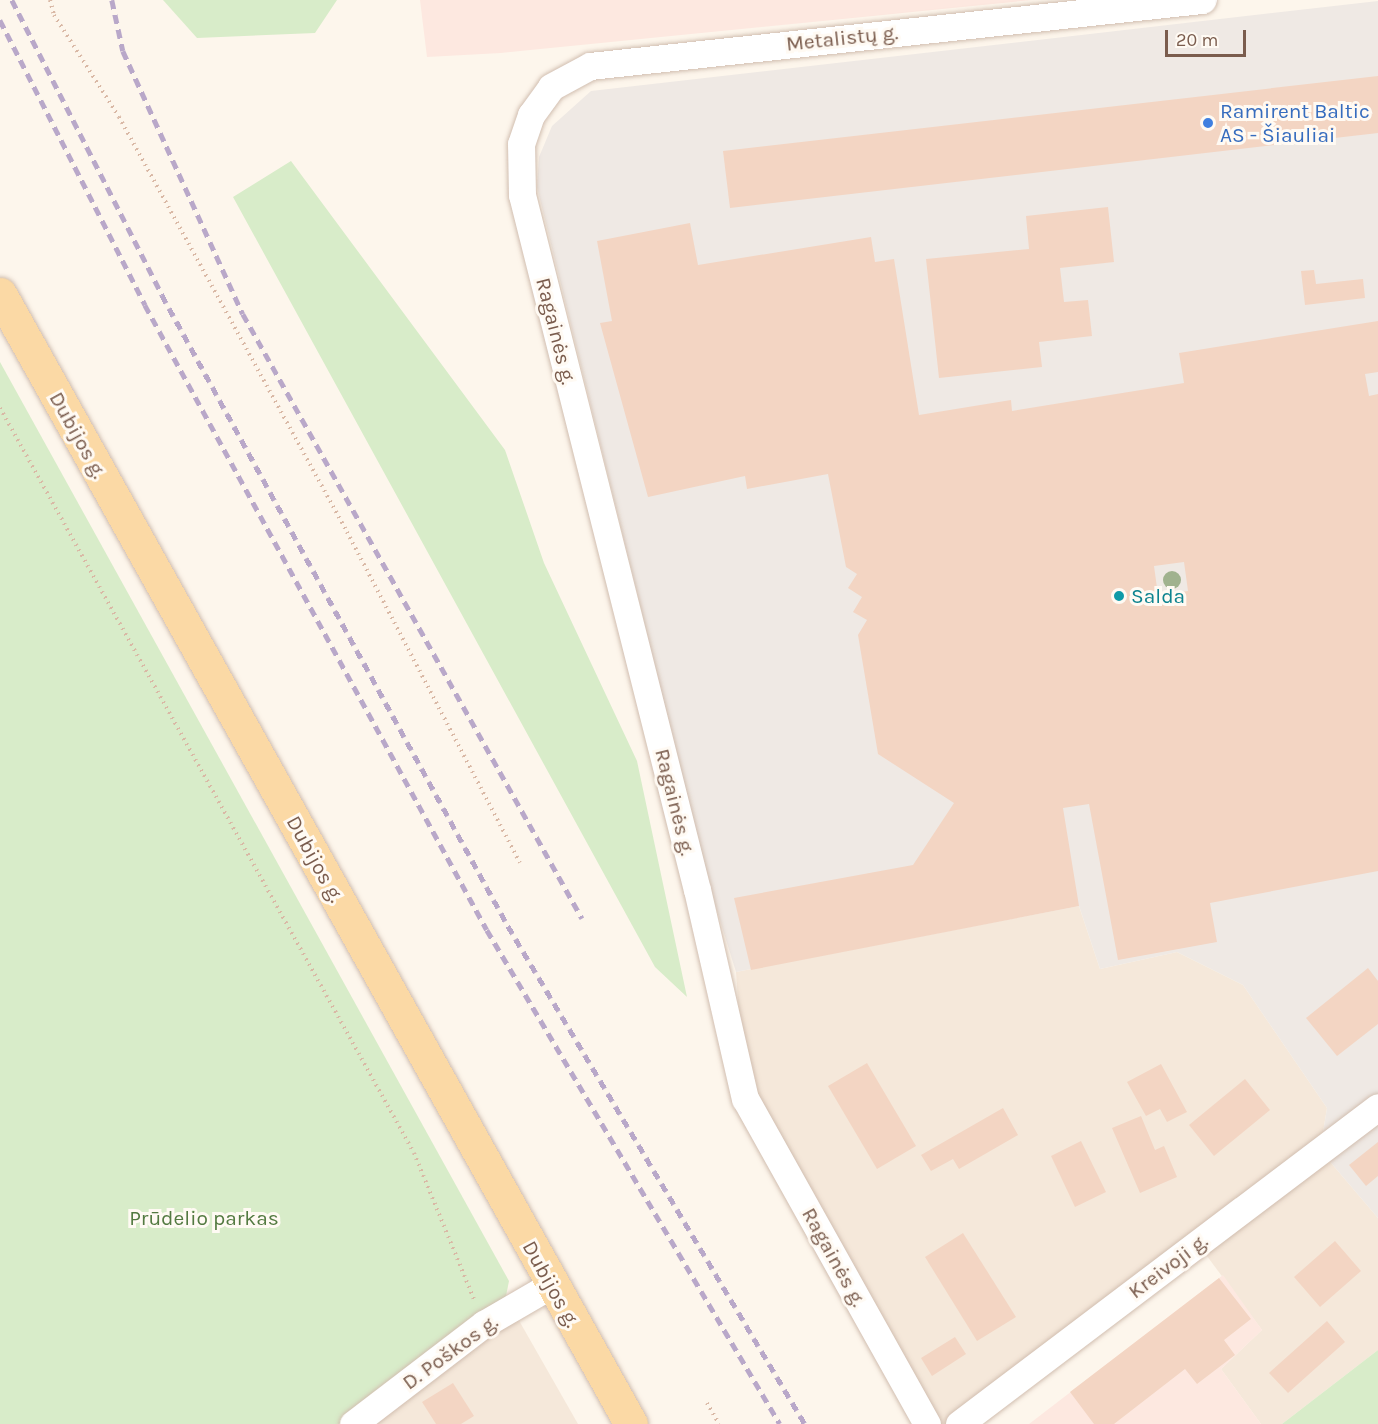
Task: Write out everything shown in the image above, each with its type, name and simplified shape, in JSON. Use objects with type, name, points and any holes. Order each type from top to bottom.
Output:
[{"type":"main road","name":"Dubijos g.","points":[[0,294],[551,1285],[631,1424]]},
{"type":"street","name":"Metalistų g.","points":[[521,144],[531,115],[551,87],[590,66],[1202,0]]},
{"type":"street","name":"Ragainės g.","points":[[521,144],[522,195],[697,890],[745,1099],[927,1424]]},
{"type":"street","name":"Kreivoji g.","points":[[959,1424],[1378,1107]]},
{"type":"street","name":"D. Poškos g.","points":[[353,1424],[484,1324],[551,1285]]},
{"type":"path","points":[[50,0],[54,15],[119,117],[347,532],[520,863]]},
{"type":"path","points":[[0,408],[414,1153],[484,1324]]},
{"type":"path","points":[[707,1403],[719,1424]]},
{"type":"shaded area","points":[[420,0],[1032,0],[501,53],[427,57]]},
{"type":"shaded area","points":[[1378,1],[1378,1218],[1320,1150],[1327,1108],[1243,985],[1177,952],[1100,969],[1079,906],[736,972],[709,885],[537,187],[539,157],[552,126],[591,91]]},
{"type":"shaded area","points":[[1079,906],[1100,969],[1177,952],[1243,985],[1327,1108],[1320,1150],[1378,1218],[1378,1350],[1282,1424],[1261,1424],[1221,1369],[1262,1330],[1198,1244],[959,1424],[927,1424],[745,1099],[736,972]]},
{"type":"shaded area","points":[[1223,1275],[1262,1330],[1221,1369],[1261,1424],[1029,1424]]},
{"type":"shaded area","points":[[517,1317],[578,1424],[353,1424]]},
{"type":"green space","points":[[163,0],[337,0],[315,33],[197,38]]},
{"type":"green space","points":[[291,161],[505,450],[544,563],[637,761],[687,997],[655,967],[233,197]]},
{"type":"green space","name":"Prūdelio parkas","points":[[0,362],[509,1281],[506,1296],[353,1424],[0,1424]]},
{"type":"green space","points":[[1378,1350],[1378,1424],[1282,1424]]},
{"type":"building","points":[[1378,76],[1378,133],[730,208],[723,151]]},
{"type":"building","points":[[1108,207],[1114,262],[1060,268],[1064,302],[1088,300],[1092,336],[1039,342],[1042,367],[939,378],[926,259],[1029,249],[1026,216]]},
{"type":"building","name":"Salda","points":[[690,223],[698,265],[871,237],[875,262],[894,259],[919,415],[1011,400],[1012,411],[1184,383],[1179,353],[1378,321],[1378,372],[1365,374],[1369,396],[1378,394],[1378,871],[1210,903],[1217,942],[1118,960],[1089,804],[1063,808],[1079,906],[751,970],[734,898],[913,865],[954,803],[878,754],[858,635],[867,620],[853,612],[862,597],[848,588],[857,574],[846,567],[828,474],[747,489],[745,476],[648,497],[600,323],[612,321],[597,241]],"holes":[[[1184,562],[1188,591],[1158,595],[1154,566]]]},
{"type":"building","points":[[1314,270],[1316,284],[1363,279],[1365,298],[1305,305],[1301,271]]},
{"type":"building","points":[[1368,968],[1378,981],[1378,1024],[1337,1056],[1306,1018]]},
{"type":"building","points":[[867,1063],[916,1146],[877,1169],[828,1086]]},
{"type":"building","points":[[1161,1064],[1187,1112],[1167,1122],[1160,1109],[1146,1116],[1127,1082]]},
{"type":"building","points":[[1245,1079],[1270,1110],[1214,1156],[1189,1125]]},
{"type":"building","points":[[1003,1108],[1018,1135],[959,1169],[953,1159],[931,1171],[921,1155]]},
{"type":"building","points":[[1141,1116],[1155,1150],[1164,1146],[1177,1177],[1140,1193],[1112,1128]]},
{"type":"building","points":[[1081,1141],[1106,1192],[1075,1207],[1051,1156]]},
{"type":"building","points":[[1378,1142],[1378,1176],[1366,1186],[1349,1165]]},
{"type":"building","points":[[963,1233],[1016,1317],[977,1341],[925,1257]]},
{"type":"building","points":[[1335,1241],[1361,1271],[1320,1307],[1294,1277]]},
{"type":"building","points":[[1219,1278],[1251,1319],[1224,1340],[1235,1355],[1197,1384],[1185,1369],[1114,1424],[1094,1424],[1070,1392]]},
{"type":"building","points":[[1327,1321],[1345,1342],[1288,1393],[1269,1373]]},
{"type":"building","points":[[955,1337],[966,1354],[932,1376],[921,1358]]},
{"type":"building","points":[[453,1383],[474,1416],[461,1424],[436,1424],[422,1402]]},
{"type":"railway","points":[[12,0],[162,295],[508,926],[805,1424]]},
{"type":"railway","points":[[112,0],[123,51],[243,314],[582,918]]},
{"type":"railway","points":[[0,20],[145,305],[487,930],[780,1424]]},
{"type":"place","name":"Ramirent Baltic AS - Šiauliai","points":[[1208,123]]},
{"type":"place","name":"Salda","points":[[1119,596]]}]
